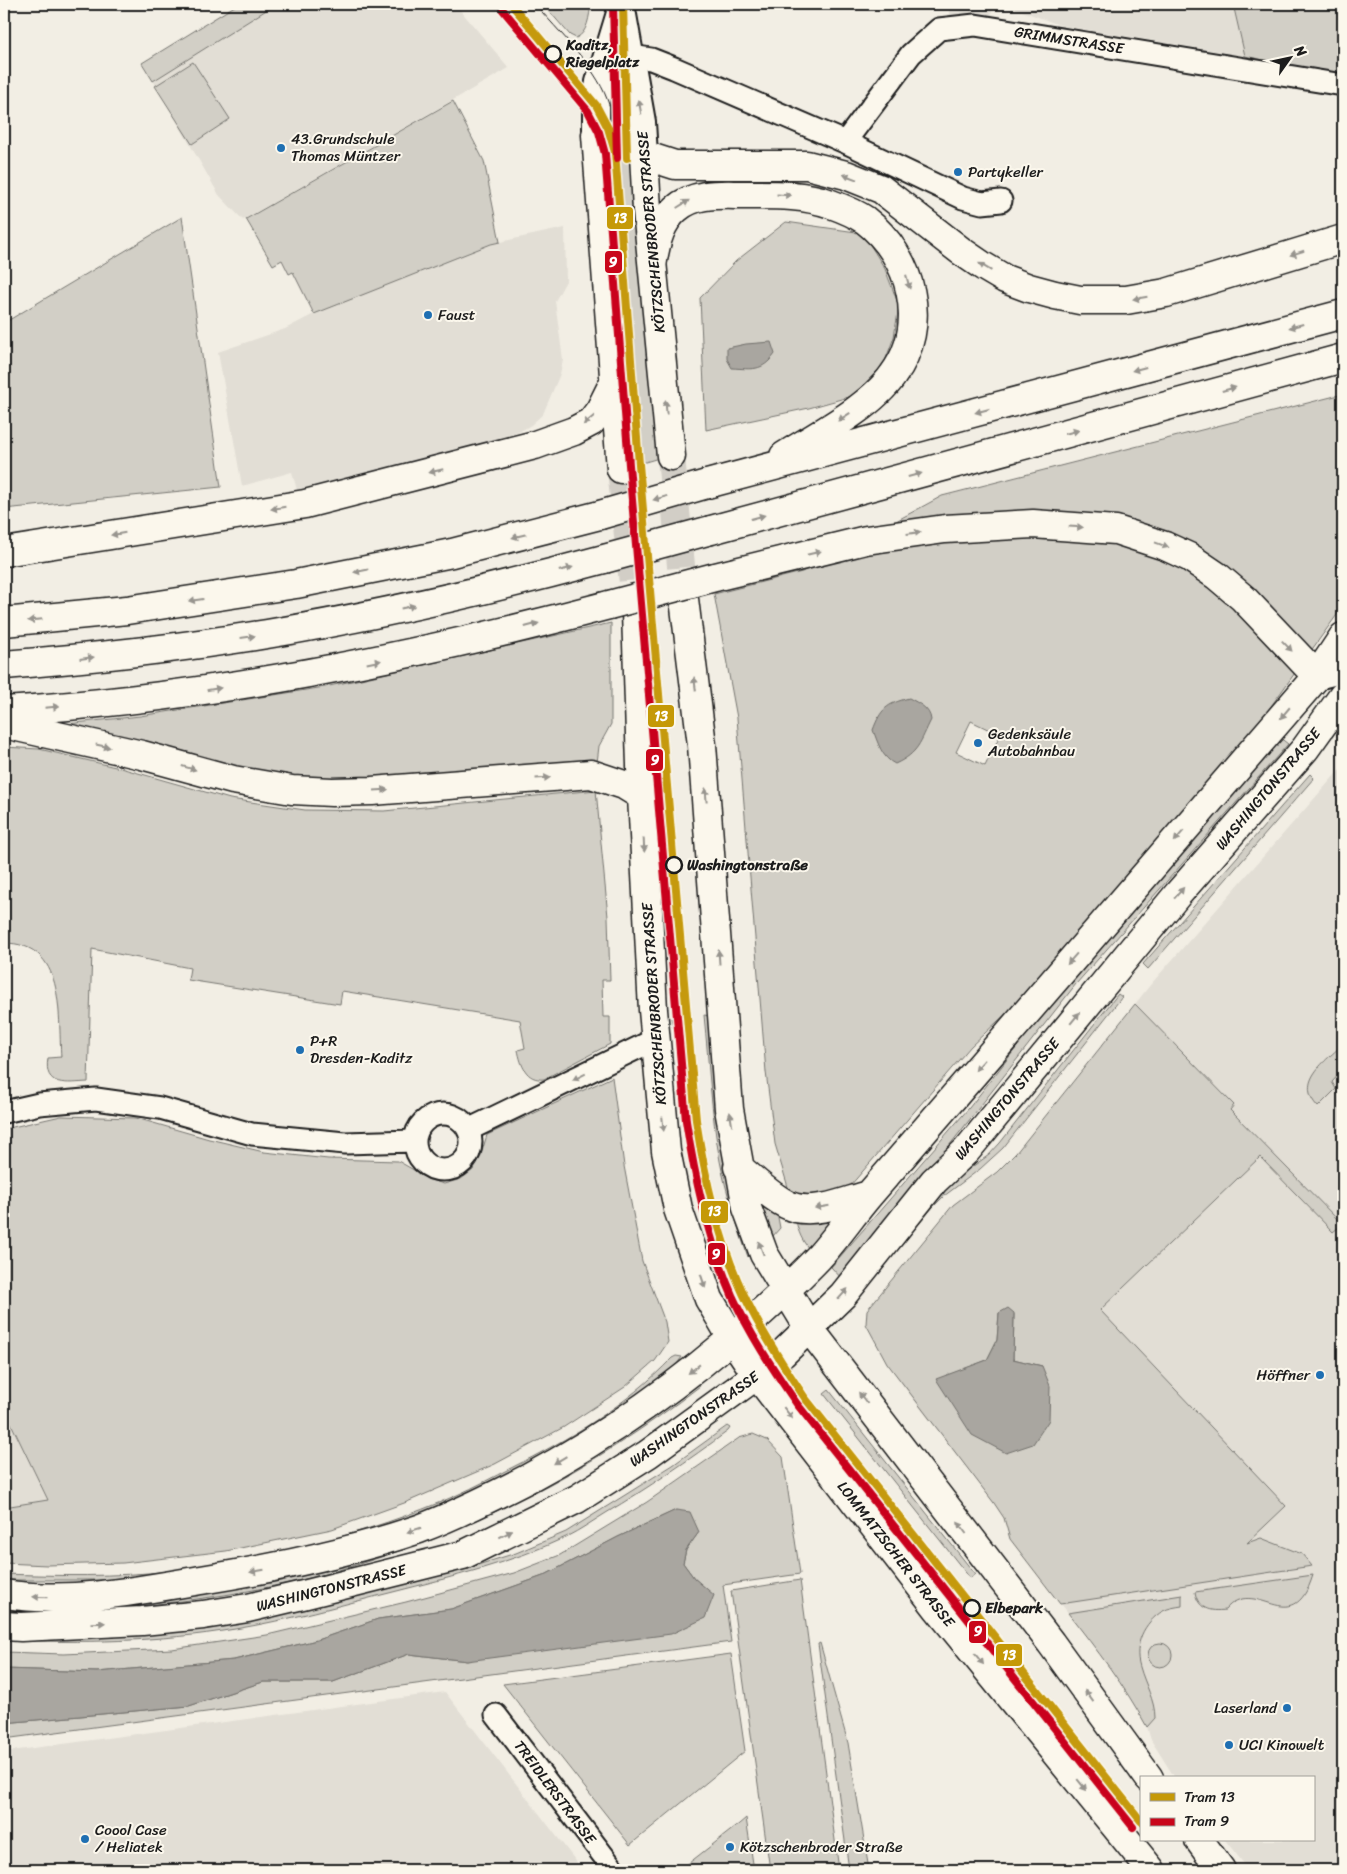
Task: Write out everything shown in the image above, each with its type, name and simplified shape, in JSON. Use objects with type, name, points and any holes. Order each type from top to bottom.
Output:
[{"type":"main road","name":"KÖTZSCHENBRODER STRASSE","points":[[596,135],[621,469]]},
{"type":"main road","name":"KÖTZSCHENBRODER STRASSE","points":[[644,156],[670,456]]},
{"type":"main road","points":[[644,156],[675,165],[807,165],[846,175],[881,189],[961,251],[1006,279],[1054,296],[1080,300],[1126,300],[1166,293],[1343,239]]},
{"type":"main road","points":[[653,260],[657,240],[664,224],[676,209],[694,198],[708,195],[794,196],[830,204],[863,219],[877,230],[899,258],[910,288],[913,303],[913,319],[907,350],[894,374],[876,394],[858,408],[764,470]]},
{"type":"main road","points":[[4,622],[127,610],[296,584],[452,553],[600,515],[707,484],[1343,314]]},
{"type":"main road","points":[[4,665],[171,648],[267,634],[444,600],[604,559],[1343,358]]},
{"type":"main road","points":[[4,552],[305,504],[535,445],[574,431],[591,422],[600,410],[615,380]]},
{"type":"main road","points":[[4,711],[119,701],[277,679],[360,664],[444,647],[866,540],[945,529],[1033,524],[1116,530],[1165,546],[1190,557],[1243,598],[1337,689]]},
{"type":"main road","points":[[684,599],[701,732],[729,1109],[738,1167],[747,1208],[764,1254],[808,1328],[1051,1643],[1147,1776]]},
{"type":"main road","name":"KÖTZSCHENBRODER STRASSE","points":[[636,612],[642,796],[654,1040],[666,1151],[678,1209],[709,1298],[732,1338],[757,1375]]},
{"type":"main road","points":[[4,1594],[58,1597],[136,1591],[296,1564],[351,1550],[421,1528],[494,1497],[557,1463],[650,1404],[732,1338],[821,1254],[868,1195],[1337,689],[1343,637]]},
{"type":"main road","name":"WASHINGTONSTRASSE","points":[[4,1626],[21,1627],[142,1621],[203,1615],[248,1608],[463,1556],[577,1498],[648,1454],[757,1375],[843,1295],[934,1181],[967,1150],[1172,901],[1305,749],[1337,689]]},
{"type":"main road","points":[[4,724],[142,755],[233,780],[292,790],[332,792],[372,790],[591,774],[624,785],[642,796]]},
{"type":"main road","points":[[738,1167],[783,1202],[796,1208],[820,1209],[868,1195]]},
{"type":"main road","name":"LOMMATZSCHER STRASSE","points":[[757,1375],[938,1608],[1151,1870]]},
{"type":"main road","points":[[1200,1842],[1221,1870]]},
{"type":"street","name":"KÖTZSCHENBRODER STRASSE","points":[[621,7],[642,122],[644,156]]},
{"type":"street","name":"KÖTZSCHENBRODER STRASSE","points":[[596,135],[596,105],[599,82],[621,7]]},
{"type":"street","name":"GRIMMSTRASSE","points":[[845,142],[910,54],[939,30],[974,25],[1343,85]]},
{"type":"street","points":[[631,56],[651,60],[674,68],[845,142],[963,198],[982,203],[1001,201]]},
{"type":"street","points":[[468,1130],[654,1040]]},
{"type":"street","points":[[4,1112],[39,1104],[96,1099],[160,1108],[252,1134],[344,1143],[414,1141]]},
{"type":"street","points":[[439,1113],[456,1117],[464,1122],[471,1138],[471,1146],[463,1162],[448,1170],[432,1168],[424,1164],[419,1157],[414,1141],[415,1133],[419,1126],[431,1116],[439,1113]]},
{"type":"street","name":"TREIDLERSTRASSE","points":[[496,1714],[612,1867],[612,1870]]},
{"type":"shaded area","name":"43.Grundschule Thomas Müntzer","points":[[236,4],[455,4],[509,68],[243,220],[219,195],[143,63]]},
{"type":"shaded area","points":[[238,4],[276,4],[153,81],[142,63]]},
{"type":"shaded area","points":[[543,4],[591,4],[587,24],[580,36],[576,38],[570,35]]},
{"type":"shaded area","points":[[947,4],[991,4],[992,16],[951,17]]},
{"type":"shaded area","points":[[991,4],[1233,4],[1245,56],[1062,26],[1009,6]]},
{"type":"shaded area","points":[[1233,4],[1343,4],[1343,77],[1245,56]]},
{"type":"shaded area","points":[[193,62],[230,119],[192,144],[155,86]]},
{"type":"shaded area","points":[[617,85],[626,87],[659,458],[635,465],[610,163],[607,99],[610,88]]},
{"type":"shaded area","points":[[453,101],[484,161],[500,242],[314,314],[293,272],[289,274],[282,260],[273,265],[246,219]]},
{"type":"shaded area","points":[[182,217],[221,487],[4,509],[4,323]]},
{"type":"shaded area","points":[[786,222],[863,233],[885,269],[899,306],[894,337],[884,364],[852,396],[809,408],[706,430],[700,298],[736,261]]},
{"type":"shaded area","points":[[565,228],[566,281],[555,301],[563,360],[560,374],[543,414],[531,425],[519,432],[497,439],[297,490],[292,472],[242,486],[218,352],[285,329],[314,314],[491,244]]},
{"type":"shaded area","points":[[771,342],[775,354],[761,367],[751,369],[732,368],[727,359],[727,348]]},
{"type":"shaded area","points":[[1343,394],[1343,614],[1339,612],[1227,767],[1037,985],[971,1046],[850,1186],[832,1195],[791,1197],[775,1144],[766,1072],[737,718],[714,594],[802,572],[942,496]],"holes":[[[971,721],[1000,735],[985,766],[956,752]]]},
{"type":"shaded area","points":[[611,623],[611,724],[599,746],[597,763],[362,781],[300,779],[232,769],[66,724],[140,716],[325,687]]},
{"type":"shaded area","points":[[909,698],[926,709],[931,720],[914,751],[895,764],[884,754],[873,730],[885,708]]},
{"type":"shaded area","points":[[1279,737],[1288,744],[1076,984],[869,1248],[842,1279],[831,1267],[969,1108],[1071,978]]},
{"type":"shaded area","points":[[4,747],[39,749],[124,769],[230,799],[305,810],[384,811],[596,790],[608,917],[610,980],[602,980],[603,1017],[610,1017],[610,1044],[544,1079],[538,1079],[525,1071],[521,1061],[518,1050],[525,1048],[520,1020],[342,991],[340,1004],[188,980],[190,968],[92,949],[88,1082],[58,1082],[49,1075],[47,1068],[48,1058],[61,1057],[60,1021],[55,984],[48,967],[39,955],[24,946],[4,943]]},
{"type":"shaded area","name":"Elbepark","points":[[1343,766],[1343,1870],[1249,1870],[1227,1842],[1314,1842],[1314,1776],[1174,1776],[1151,1740],[1147,1727],[1134,1703],[1106,1661],[1010,1539],[1004,1518],[994,1503],[904,1387],[887,1363],[866,1324],[867,1310],[953,1205],[997,1172],[1016,1153],[1151,984]]},
{"type":"shaded area","points":[[1310,774],[1314,778],[1148,969],[1143,964]]},
{"type":"shaded area","points":[[1118,994],[1122,997],[1003,1148],[980,1169],[944,1196],[866,1288],[858,1291],[929,1204],[953,1180],[989,1155],[1000,1143]]},
{"type":"shaded area","points":[[1135,1004],[1234,1105],[1230,1110],[1343,1225],[1343,1231],[1339,1227],[1333,1232],[1260,1157],[1100,1310],[1286,1506],[1247,1543],[1261,1538],[1302,1554],[1312,1566],[1060,1604],[1010,1539],[1004,1518],[994,1503],[887,1363],[866,1324],[867,1310],[953,1205],[997,1172],[1016,1153]],"holes":[[[999,1313],[1014,1314],[1013,1359],[1042,1366],[936,1380],[987,1360],[997,1340]]]},
{"type":"shaded area","points":[[704,1015],[711,1016],[754,1251],[748,1257],[722,1173],[712,1107]]},
{"type":"shaded area","points":[[683,1017],[697,1148],[711,1211],[731,1271],[726,1275],[715,1243],[699,1181],[690,1131],[685,1077],[671,1018],[678,1022]]},
{"type":"shaded area","points":[[1343,1044],[1343,1070],[1332,1082],[1336,1089],[1318,1107],[1311,1098],[1309,1089],[1311,1080],[1321,1065]]},
{"type":"shaded area","points":[[612,1077],[624,1166],[642,1261],[665,1322],[668,1342],[655,1361],[625,1387],[564,1427],[495,1464],[407,1502],[332,1529],[226,1551],[123,1563],[47,1565],[4,1563],[4,1507],[48,1500],[4,1409],[4,1129],[61,1116],[136,1118],[209,1139],[264,1152],[328,1159],[398,1161],[427,1179],[444,1184],[461,1179],[473,1170],[480,1158],[487,1135]]},
{"type":"shaded area","points":[[757,1196],[776,1207],[780,1228],[772,1237]]},
{"type":"shaded area","points":[[843,1208],[809,1249],[799,1233],[795,1215]]},
{"type":"shaded area","points":[[1008,1308],[1014,1313],[1013,1359],[1042,1366],[1050,1386],[1049,1420],[1033,1444],[1006,1453],[972,1435],[936,1379],[987,1360],[997,1340],[999,1313]]},
{"type":"shaded area","points":[[676,1356],[682,1357],[671,1372],[609,1419],[458,1501],[380,1530],[314,1550],[120,1580],[4,1580],[4,1574],[108,1575],[170,1571],[207,1566],[316,1544],[388,1522],[464,1492],[575,1433],[636,1391]]},
{"type":"shaded area","points":[[697,1381],[700,1386],[658,1417],[615,1446],[571,1472],[479,1519],[382,1557],[311,1578],[224,1595],[96,1612],[4,1615],[4,1609],[53,1610],[331,1566]]},
{"type":"shaded area","points":[[829,1390],[975,1574],[970,1578],[824,1394]]},
{"type":"shaded area","points":[[4,1409],[48,1501],[4,1507]]},
{"type":"shaded area","points":[[808,1409],[862,1477],[861,1479],[841,1464],[802,1414]]},
{"type":"shaded area","points":[[727,1426],[730,1428],[728,1431],[683,1463],[637,1494],[566,1537],[481,1569],[295,1617],[206,1633],[149,1639],[4,1640],[4,1635],[232,1623],[307,1608],[465,1569],[516,1553],[566,1532],[673,1465]]},
{"type":"shaded area","points":[[753,1434],[767,1440],[783,1457],[800,1574],[723,1585],[731,1642],[4,1739],[4,1723],[189,1706],[263,1682],[333,1682],[409,1654],[467,1661],[713,1595],[694,1578],[683,1563],[686,1550],[699,1532],[676,1510],[618,1537],[543,1576],[451,1609],[378,1619],[317,1640],[234,1660],[97,1672],[4,1669],[4,1652],[64,1654],[172,1649],[267,1635],[406,1602],[514,1573],[560,1555],[647,1502],[739,1438]]},
{"type":"shaded area","points":[[676,1510],[690,1512],[699,1532],[686,1550],[683,1563],[694,1578],[714,1595],[705,1618],[671,1634],[467,1661],[409,1654],[333,1682],[263,1682],[189,1706],[4,1723],[4,1669],[97,1672],[234,1660],[317,1640],[378,1619],[451,1609],[543,1576],[618,1537]]},
{"type":"shaded area","points":[[1313,1575],[1304,1595],[1295,1604],[1284,1606],[1249,1598],[1237,1601],[1225,1610],[1210,1610],[1202,1606],[1195,1592]]},
{"type":"shaded area","points":[[800,1580],[839,1870],[770,1870],[731,1591]]},
{"type":"shaded area","points":[[1182,1595],[1182,1606],[1167,1609],[1150,1621],[1139,1643],[1138,1659],[1155,1711],[1155,1718],[1147,1727],[1120,1683],[1068,1613]]},
{"type":"shaded area","points":[[820,1643],[848,1743],[869,1870],[849,1870],[818,1644]]},
{"type":"shaded area","points":[[1160,1643],[1169,1646],[1172,1655],[1169,1664],[1160,1667],[1151,1664],[1148,1655],[1151,1646]]},
{"type":"shaded area","points":[[731,1654],[745,1751],[630,1845],[503,1684]]},
{"type":"shaded area","points":[[445,1692],[582,1869],[4,1870],[4,1752]]},
{"type":"shaded area","name":"Kötzschenbroder Straße","points":[[746,1818],[754,1870],[680,1870],[739,1824]]},
{"type":"tunnel","points":[[671,456],[684,599]]},
{"type":"tunnel","points":[[621,469],[636,612]]},
{"type":"tram line","name":"13","points":[[511,4],[596,105],[608,128],[615,152],[639,464],[696,1120],[708,1186],[726,1251],[743,1293],[757,1320],[805,1398],[1140,1820]]},
{"type":"tram line","points":[[535,4],[575,49],[594,74],[607,99],[611,112],[615,152]]},
{"type":"tram line","name":"9","points":[[613,4],[617,158]]},
{"type":"tram line","name":"13","points":[[623,4],[627,158]]},
{"type":"tram line","name":"9","points":[[503,10],[588,111],[599,132],[605,154],[629,465],[686,1121],[698,1187],[716,1253],[732,1295],[746,1323],[770,1364],[797,1404],[1133,1827]]},
{"type":"place","name":"Kaditz, Riegelplatz","points":[[553,54]]},
{"type":"place","name":"43.Grundschule Thomas Müntzer","points":[[281,148]]},
{"type":"place","name":"Partykeller","points":[[958,172]]},
{"type":"place","name":"Faust","points":[[428,315]]},
{"type":"place","name":"Gedenksäule Autobahnbau","points":[[978,743]]},
{"type":"place","name":"Washingtonstraße","points":[[674,865]]},
{"type":"place","name":"P+R Dresden-Kaditz","points":[[300,1050]]},
{"type":"place","name":"Höffner","points":[[1320,1375]]},
{"type":"place","name":"Elbepark","points":[[972,1608]]},
{"type":"place","name":"Laserland","points":[[1287,1708]]},
{"type":"place","name":"UCI Kinowelt","points":[[1229,1745]]},
{"type":"place","name":"Coool Case / Heliatek","points":[[85,1839]]},
{"type":"place","name":"Kötzschenbroder Straße","points":[[730,1847]]}]
